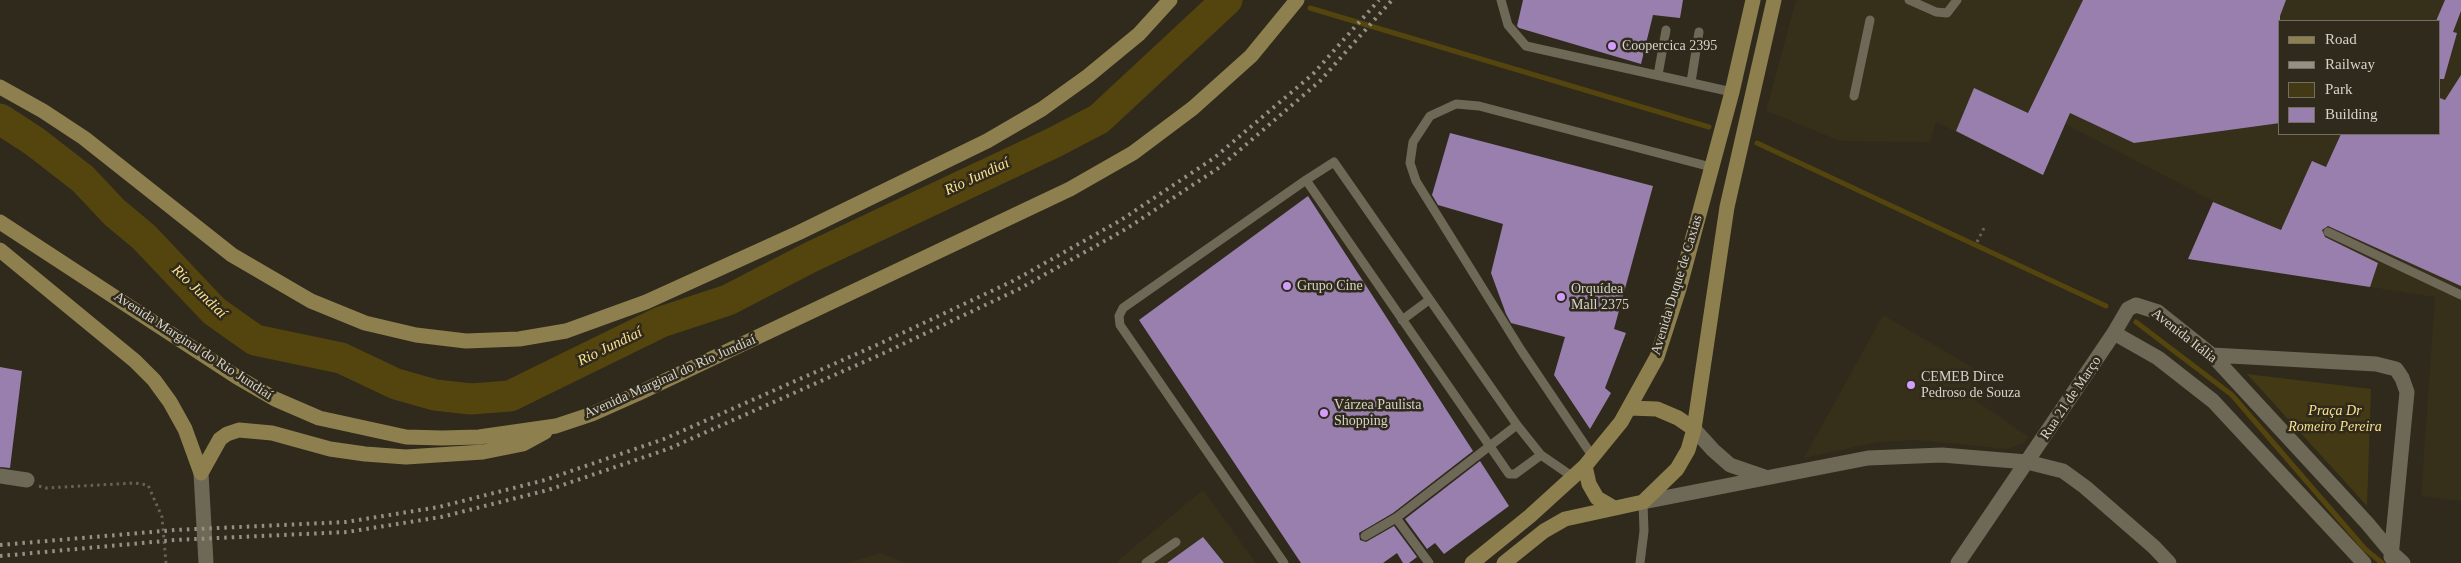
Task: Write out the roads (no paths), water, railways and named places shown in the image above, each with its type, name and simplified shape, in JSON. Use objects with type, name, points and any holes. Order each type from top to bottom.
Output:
[{"type":"main road","points":[[0,87],[43,111],[84,138],[232,255],[311,301],[365,324],[416,335],[466,341],[519,339],[566,331],[646,302],[798,233],[987,141],[1042,109],[1088,76],[1139,34],[1170,0]]},
{"type":"main road","name":"Avenida Marginal do Rio Jundiaí","points":[[0,222],[237,377],[275,399],[319,418],[382,433],[406,437],[433,438],[480,438],[556,426],[592,414],[637,394],[1070,189],[1133,153],[1193,108],[1251,56],[1297,0]]},
{"type":"main road","name":"Avenida Duque de Caxias","points":[[1472,563],[1574,477],[1589,462],[1630,408],[1657,357],[1678,289],[1732,92],[1753,0]]},
{"type":"main road","name":"Avenida Duque de Caxias","points":[[1694,429],[1727,207],[1774,0]]},
{"type":"main road","points":[[0,250],[34,276],[154,380],[170,402],[185,429],[201,473]]},
{"type":"main road","points":[[1504,563],[1544,531],[1566,519],[1644,502],[1677,469],[1688,450],[1694,429],[1678,418],[1657,409],[1630,408]]},
{"type":"main road","points":[[201,473],[220,439],[227,434],[239,430],[272,433],[330,449],[406,457],[483,452],[523,444],[556,426]]},
{"type":"main road","points":[[1589,462],[1589,484],[1597,498],[1614,508]]},
{"type":"street","name":"Avenida Itália","points":[[2114,334],[2128,309],[2136,305],[2144,306],[2158,312],[2212,355],[2368,523],[2394,560]]},
{"type":"street","points":[[2114,334],[2158,358],[2213,401],[2364,563]]},
{"type":"street","name":"Rua 21 de Março","points":[[1958,563],[2114,334]]},
{"type":"street","points":[[2212,355],[2376,364],[2396,369],[2402,378],[2407,392],[2394,560]]},
{"type":"street","points":[[1694,429],[1730,465],[1766,477]]},
{"type":"street","points":[[1644,502],[1868,458],[1942,455],[2028,462],[2063,471],[2133,529],[2169,563]]},
{"type":"street","points":[[201,473],[206,559]]},
{"type":"street","points":[[0,476],[27,480]]},
{"type":"lane","points":[[1501,0],[1508,25],[1526,46],[1732,92]]},
{"type":"lane","points":[[1909,0],[1936,12],[1947,13],[1957,0]]},
{"type":"lane","points":[[1854,96],[1870,20]]},
{"type":"lane","points":[[1658,75],[1666,30]]},
{"type":"lane","points":[[1691,82],[1699,32]]},
{"type":"lane","points":[[1589,462],[1416,181],[1410,162],[1413,142],[1430,116],[1456,104],[1479,106],[1711,167]]},
{"type":"lane","points":[[1284,563],[1120,325],[1119,316],[1123,308],[1334,162],[1518,425],[1541,455],[1574,477]]},
{"type":"lane","points":[[1306,180],[1512,475],[1541,455]]},
{"type":"lane","points":[[2328,232],[2461,295]]},
{"type":"lane","points":[[1402,320],[1429,300]]},
{"type":"lane","points":[[1365,536],[1396,518],[1518,425]]},
{"type":"lane","points":[[1640,563],[1644,531],[1644,502]]},
{"type":"lane","points":[[1396,518],[1429,563]]},
{"type":"lane","points":[[1146,563],[1176,542]]},
{"type":"waterway","name":"Rio Jundiaí","points":[[0,119],[34,141],[83,179],[114,212],[144,237],[214,311],[255,340],[341,358],[396,384],[435,395],[471,399],[510,396],[661,322],[728,300],[811,257],[1053,143],[1099,119],[1227,0]]},
{"type":"waterway","points":[[1310,8],[1709,127]]},
{"type":"waterway","points":[[1757,143],[2106,306]]},
{"type":"waterway","points":[[2136,322],[2232,395],[2365,549],[2382,563]]},
{"type":"railway","points":[[0,545],[175,530],[346,522],[439,507],[545,480],[664,439],[879,344],[1015,280],[1121,220],[1214,158],[1313,74],[1379,0]]},
{"type":"railway","points":[[0,556],[175,540],[347,532],[441,517],[548,490],[668,449],[884,353],[1019,289],[1126,229],[1220,167],[1320,81],[1392,0]]},
{"type":"place","name":"Coopercica 2395","points":[[1612,46]]},
{"type":"place","name":"Grupo Cine","points":[[1287,286]]},
{"type":"place","name":"Orquídea Mall 2375","points":[[1561,297]]},
{"type":"place","name":"CEMEB Dirce Pedroso de Souza","points":[[1911,385]]},
{"type":"place","name":"Várzea Paulista Shopping","points":[[1324,413]]},
{"type":"park label","name":"Praça Dr Romeiro Pereira","points":[[2335,420]]}]
